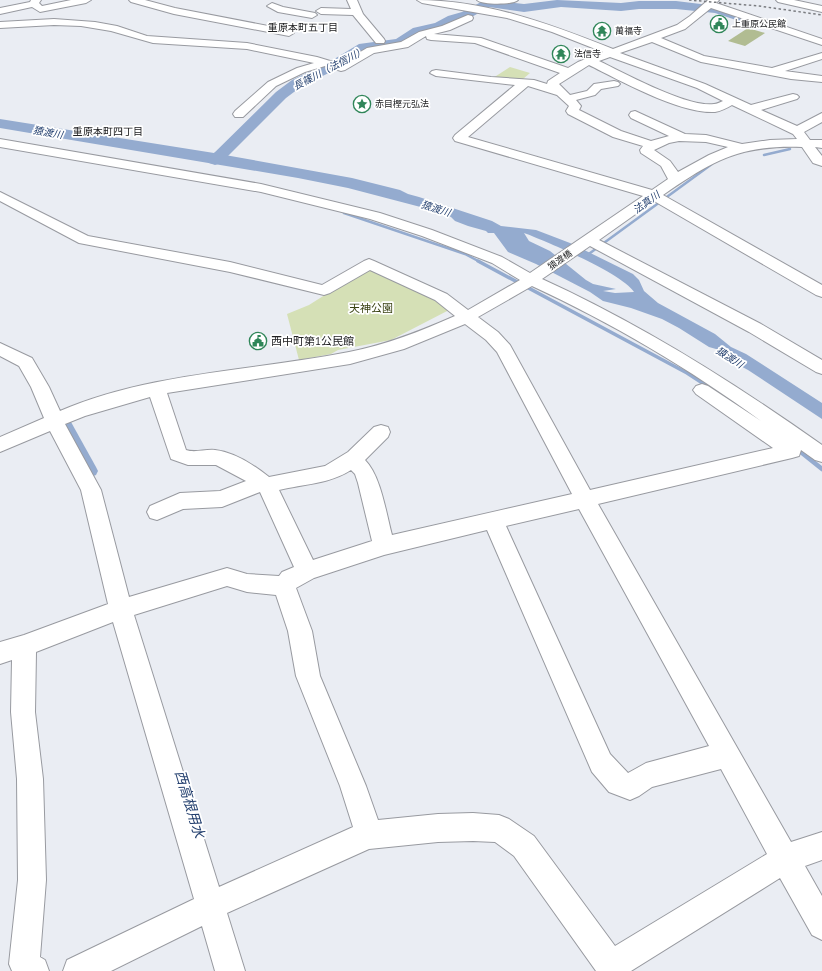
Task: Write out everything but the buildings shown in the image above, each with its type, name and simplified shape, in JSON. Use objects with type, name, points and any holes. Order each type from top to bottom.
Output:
[{"type":"street","points":[[0,11],[23,9],[37,1],[40,9],[86,0]]},
{"type":"street","points":[[86,25],[87,20],[91,17],[84,6],[90,0]]},
{"type":"street","points":[[352,0],[358,13],[380,41]]},
{"type":"street","points":[[422,0],[481,7],[532,22],[610,53],[701,86],[797,131],[818,160],[822,162]]},
{"type":"street","points":[[452,14],[513,0]]},
{"type":"street","points":[[780,0],[822,9]]},
{"type":"street","points":[[122,4],[141,1],[213,19],[256,26],[269,31],[290,33]]},
{"type":"street","points":[[651,145],[617,134],[592,123],[572,111],[575,106],[552,83],[590,61],[681,27],[694,18],[708,5],[822,42]]},
{"type":"street","points":[[272,6],[291,12],[308,14],[295,20],[282,19]]},
{"type":"street","points":[[0,25],[57,22],[109,27],[140,38],[240,45],[341,68],[371,50],[404,45],[423,34],[446,28],[481,7]]},
{"type":"street","points":[[322,11],[372,13]]},
{"type":"street","points":[[269,31],[279,24],[282,19],[291,12]]},
{"type":"street","points":[[199,27],[212,22],[213,19]]},
{"type":"street","points":[[168,41],[187,31]]},
{"type":"street","points":[[362,43],[394,39],[403,33]]},
{"type":"street","points":[[417,38],[450,37],[477,40],[516,55],[569,72]]},
{"type":"street","points":[[652,38],[701,59],[773,71],[791,76],[822,79]]},
{"type":"street","points":[[239,114],[272,84],[318,63],[339,56]]},
{"type":"street","points":[[773,71],[822,56]]},
{"type":"street","points":[[590,61],[654,91],[686,104],[715,108],[732,100]]},
{"type":"street","points":[[727,74],[737,66]]},
{"type":"street","points":[[436,73],[491,80],[526,82],[564,95],[591,93],[598,86],[614,84]]},
{"type":"street","points":[[701,86],[713,79]]},
{"type":"street","points":[[526,82],[459,138],[659,198],[822,292]]},
{"type":"street","points":[[750,109],[794,97]]},
{"type":"street","points":[[635,115],[682,136],[711,139],[743,148]]},
{"type":"street","points":[[797,131],[822,117]]},
{"type":"street","points":[[676,180],[671,174],[670,167],[661,159],[646,150],[651,145],[682,136]]},
{"type":"street","points":[[0,143],[261,188],[374,216],[427,233],[497,260],[531,280],[577,301],[688,364],[748,402],[822,455]]},
{"type":"street","name":"猿渡橋","points":[[0,445],[54,420],[110,400],[157,389],[350,358],[421,338],[467,317],[596,244],[659,198],[676,180],[721,154],[743,148],[774,143],[822,144]]},
{"type":"street","points":[[0,196],[84,240],[230,267],[324,290],[369,264],[441,297],[492,336],[504,348],[585,500],[822,925]]},
{"type":"street","points":[[596,244],[755,328],[822,368]]},
{"type":"street","points":[[0,349],[26,362],[40,387],[54,420],[90,490],[122,609],[230,971]]},
{"type":"street","points":[[157,389],[178,454],[184,457],[203,459],[217,458],[254,476],[264,484],[307,571]]},
{"type":"street","points":[[284,586],[290,579],[307,571],[384,546],[792,452],[702,390]]},
{"type":"street","points":[[157,512],[180,501],[222,499],[264,484],[322,474],[353,460],[382,432]]},
{"type":"street","points":[[353,460],[363,470],[368,483],[384,546]]},
{"type":"street","points":[[493,521],[601,763],[618,783],[630,787],[646,776],[727,754]]},
{"type":"street","points":[[34,971],[24,964],[32,880],[30,779],[24,712],[12,650],[122,609],[227,578],[247,583],[284,586]]},
{"type":"street","points":[[284,586],[300,631],[308,676],[353,786],[369,835]]},
{"type":"street","points":[[78,971],[211,906],[369,835],[438,828],[473,827],[499,829],[524,846],[612,969],[786,858],[822,846]]},
{"type":"green space","points":[[748,28],[765,33],[745,46],[728,41]]},
{"type":"green space","points":[[510,67],[530,73],[523,79],[493,78]]},
{"type":"green space","name":"天神公園","points":[[369,267],[451,309],[391,340],[338,350],[331,354],[299,360],[287,314],[309,305]]},
{"type":"water","name":"猿渡川","points":[[0,119],[214,153],[225,146],[233,147],[225,155],[352,178],[400,190],[408,194],[492,221],[501,226],[536,230],[570,243],[633,274],[639,280],[644,291],[658,303],[715,334],[731,347],[746,354],[822,403],[822,419],[748,370],[733,362],[716,349],[709,347],[679,328],[662,319],[631,308],[603,301],[590,292],[536,264],[508,252],[494,233],[488,233],[486,231],[468,226],[455,221],[451,217],[432,210],[348,188],[298,178],[0,128]],"holes":[[[524,233],[566,250],[615,276],[634,292],[615,293],[603,291],[616,289],[593,284],[586,280],[550,251],[529,241]]]},
{"type":"waterway","name":"長篠川（法信川）","points":[[215,160],[281,95],[297,83],[336,64],[364,47],[400,42],[418,31],[439,26],[452,19],[466,15],[487,3],[524,8],[561,3],[621,7],[639,5],[676,5],[717,10],[748,20]]},
{"type":"waterway","name":"法真川","points":[[764,155],[790,149]]},
{"type":"waterway","name":"法真川","points":[[586,256],[712,164]]},
{"type":"waterway","points":[[344,213],[465,254],[480,262]]},
{"type":"waterway","points":[[478,261],[687,373],[710,388]]},
{"type":"waterway","name":"西高根用水","points":[[66,426],[91,471]]},
{"type":"waterway","points":[[797,449],[822,469]]},
{"type":"railway","points":[[689,0],[759,6],[822,15]]},
{"type":"place","name":"上重原公民館","points":[[719,24]]},
{"type":"place","name":"萬福寺","points":[[602,31]]},
{"type":"place","name":"法信寺","points":[[561,54]]},
{"type":"place","name":"赤目樫元弘法","points":[[362,104]]},
{"type":"place","name":"西中町第1公民館","points":[[258,341]]},
{"type":"district","name":"重原本町五丁目","points":[[303,27]]},
{"type":"district","name":"重原本町四丁目","points":[[108,131]]}]
